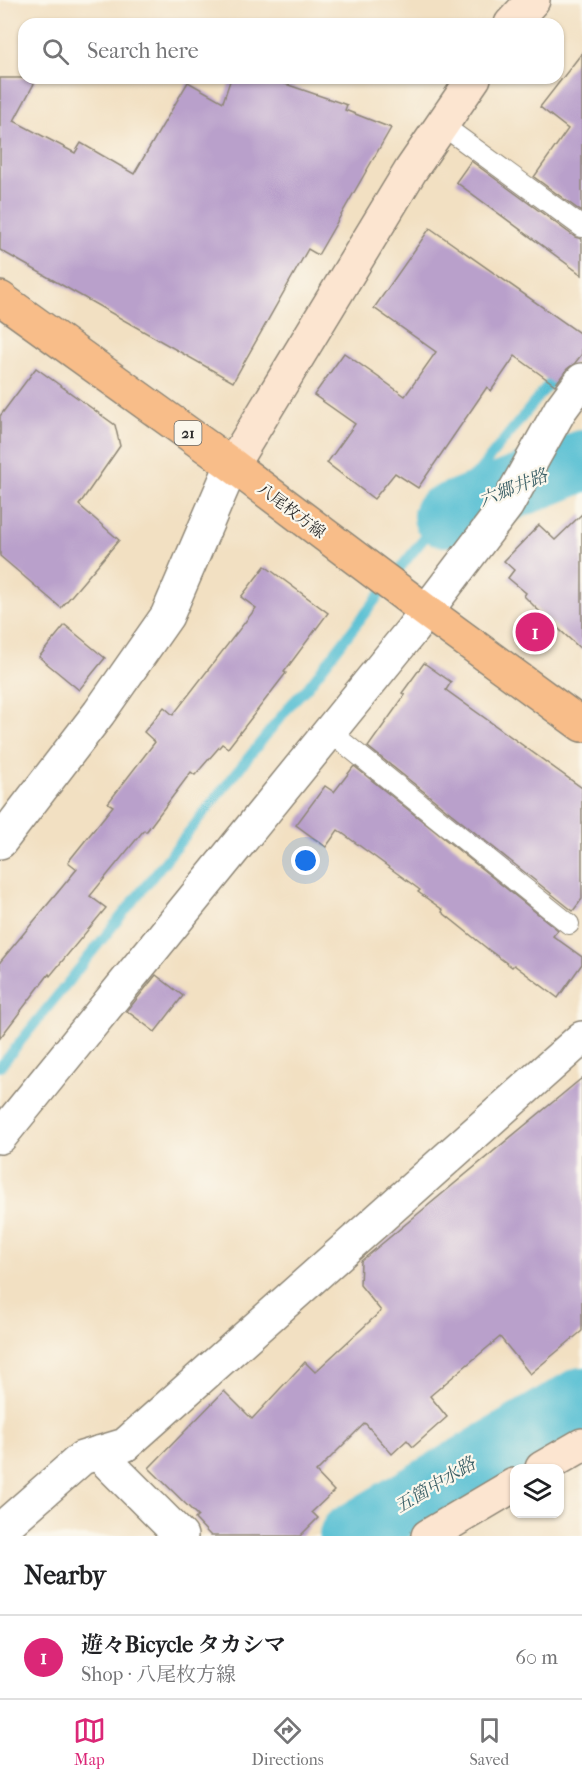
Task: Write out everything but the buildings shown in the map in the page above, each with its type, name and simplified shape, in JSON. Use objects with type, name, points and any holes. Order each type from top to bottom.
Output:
[{"type":"main road","name":"八尾枚方線","points":[[0,298],[232,465],[418,606],[582,726]]},
{"type":"street","points":[[516,18],[533,0]]},
{"type":"street","points":[[0,842],[99,713],[166,616],[232,465],[411,170],[470,84]]},
{"type":"street","points":[[0,1137],[329,731],[418,606],[507,506],[560,410],[582,381]]},
{"type":"street","points":[[0,1530],[82,1458],[124,1445],[582,1038]]},
{"type":"street","points":[[550,1464],[582,1445]]},
{"type":"street","points":[[98,1453],[181,1536]]},
{"type":"street","points":[[428,1536],[510,1487]]},
{"type":"lane","points":[[442,125],[582,227]]},
{"type":"lane","points":[[329,731],[569,924]]},
{"type":"waterway","points":[[0,1067],[558,373]]},
{"type":"waterway","name":"六郷井路","points":[[444,516],[582,461]]},
{"type":"waterway","name":"五箇中水路","points":[[350,1536],[582,1398]]},
{"type":"place","name":"遊々Bicycle タカシマ","points":[[535,632]]}]
